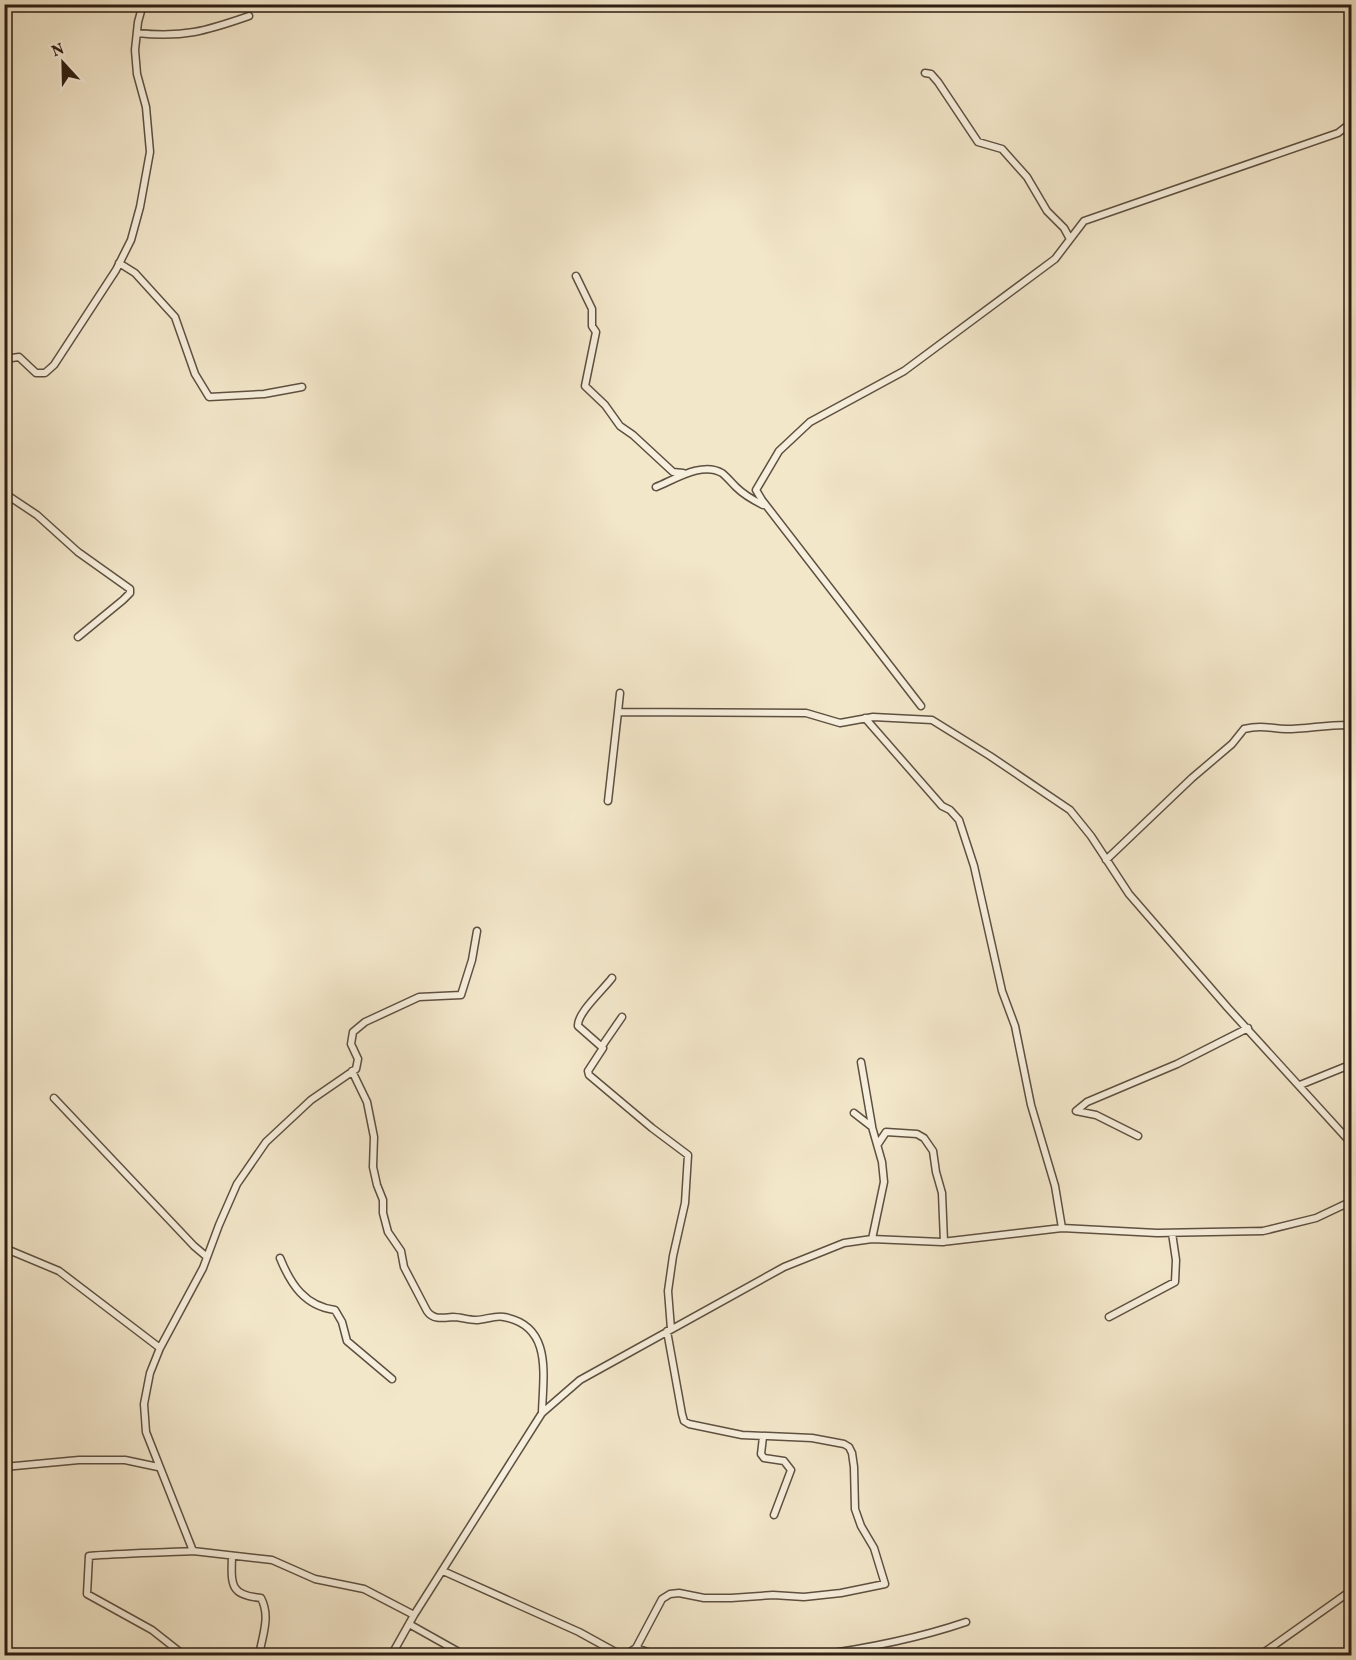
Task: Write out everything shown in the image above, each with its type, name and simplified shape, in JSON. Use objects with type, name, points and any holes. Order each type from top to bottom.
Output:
[{"type":"street","points":[[4,359],[19,357],[36,373],[45,373],[54,365],[120,263],[131,240],[140,207],[150,152],[146,107],[137,74],[135,50],[143,4]]},
{"type":"street","points":[[137,33],[183,35],[249,16]]},
{"type":"street","points":[[925,73],[931,74],[938,82],[978,142],[1002,149],[1027,177],[1047,211],[1064,228],[1070,239]]},
{"type":"street","points":[[921,706],[756,490],[779,451],[810,422],[904,371],[1055,259],[1084,221],[1338,133],[1352,122]]},
{"type":"street","points":[[120,263],[135,273],[175,317],[195,374],[209,397],[264,394],[303,387]]},
{"type":"street","points":[[576,276],[592,309],[592,326],[596,332],[585,386],[605,405],[620,426],[673,472],[683,474],[709,470],[722,473],[752,500],[763,505],[762,500]]},
{"type":"street","points":[[656,487],[683,474]]},
{"type":"street","points":[[4,493],[37,515],[78,552],[130,589],[130,593],[123,600],[78,637]]},
{"type":"street","points":[[608,801],[620,693]]},
{"type":"street","points":[[618,712],[806,713],[840,723],[873,717],[932,720],[1070,810],[1129,894],[1352,1144]]},
{"type":"street","points":[[865,718],[942,806],[954,815],[961,826],[976,875],[1002,991],[1014,1026],[1031,1105],[1055,1186],[1062,1228]]},
{"type":"street","points":[[1106,860],[1192,778],[1232,744],[1244,729],[1266,726],[1285,729],[1352,725]]},
{"type":"street","points":[[193,1551],[146,1432],[144,1404],[150,1373],[160,1348],[207,1257],[237,1184],[266,1142],[311,1100],[356,1069],[358,1059],[351,1044],[353,1032],[365,1022],[419,997],[461,995],[472,960],[477,931]]},
{"type":"street","points":[[602,1046],[577,1023],[580,1015],[612,978]]},
{"type":"street","points":[[443,1571],[579,1632],[624,1655],[636,1648],[662,1599],[670,1594],[679,1593],[704,1598],[773,1595],[804,1597],[841,1593],[885,1584],[874,1548],[861,1526],[855,1509],[854,1467],[849,1447],[812,1438],[763,1437],[720,1431],[689,1424],[684,1420],[669,1330],[668,1291],[685,1203],[688,1155],[591,1078],[588,1071],[622,1017]]},
{"type":"street","points":[[1138,1136],[1096,1115],[1076,1111],[1087,1102],[1177,1064],[1248,1028]]},
{"type":"street","points":[[861,1062],[884,1182],[872,1239]]},
{"type":"street","points":[[1300,1085],[1352,1064]]},
{"type":"street","points":[[352,1071],[367,1102],[374,1137],[373,1167],[383,1200],[383,1213],[388,1232],[401,1251],[404,1267],[427,1311],[430,1315],[442,1319],[455,1317],[475,1320],[501,1316],[524,1323],[537,1338],[543,1360],[542,1413]]},
{"type":"street","points":[[54,1098],[207,1257]]},
{"type":"street","points":[[854,1113],[872,1127]]},
{"type":"street","points":[[878,1144],[886,1132],[917,1134],[929,1144],[933,1151],[942,1193],[944,1242]]},
{"type":"street","points":[[391,1656],[414,1615],[542,1413],[580,1380],[784,1267],[843,1244],[872,1239],[944,1242],[1062,1228],[1172,1233],[1263,1231],[1316,1218],[1352,1201]]},
{"type":"street","points":[[1109,1317],[1175,1282],[1176,1260],[1172,1233]]},
{"type":"street","points":[[4,1248],[59,1271],[160,1348]]},
{"type":"street","points":[[280,1258],[287,1274],[309,1302],[335,1310],[342,1322],[347,1341],[392,1379]]},
{"type":"street","points":[[763,1437],[761,1454],[764,1458],[784,1461],[791,1470],[774,1515]]},
{"type":"street","points":[[4,1467],[79,1460],[126,1460],[158,1467]]},
{"type":"street","points":[[185,1656],[152,1630],[87,1594],[89,1556],[193,1551],[272,1560],[315,1579],[364,1589],[414,1615]]},
{"type":"street","points":[[232,1557],[231,1574],[237,1591],[245,1597],[261,1598],[266,1607],[266,1625],[259,1656]]},
{"type":"street","points":[[1259,1656],[1352,1590]]},
{"type":"street","points":[[811,1656],[938,1632],[966,1622]]},
{"type":"street","points":[[410,1624],[466,1656]]},
{"type":"street","points":[[636,1648],[659,1656]]}]
